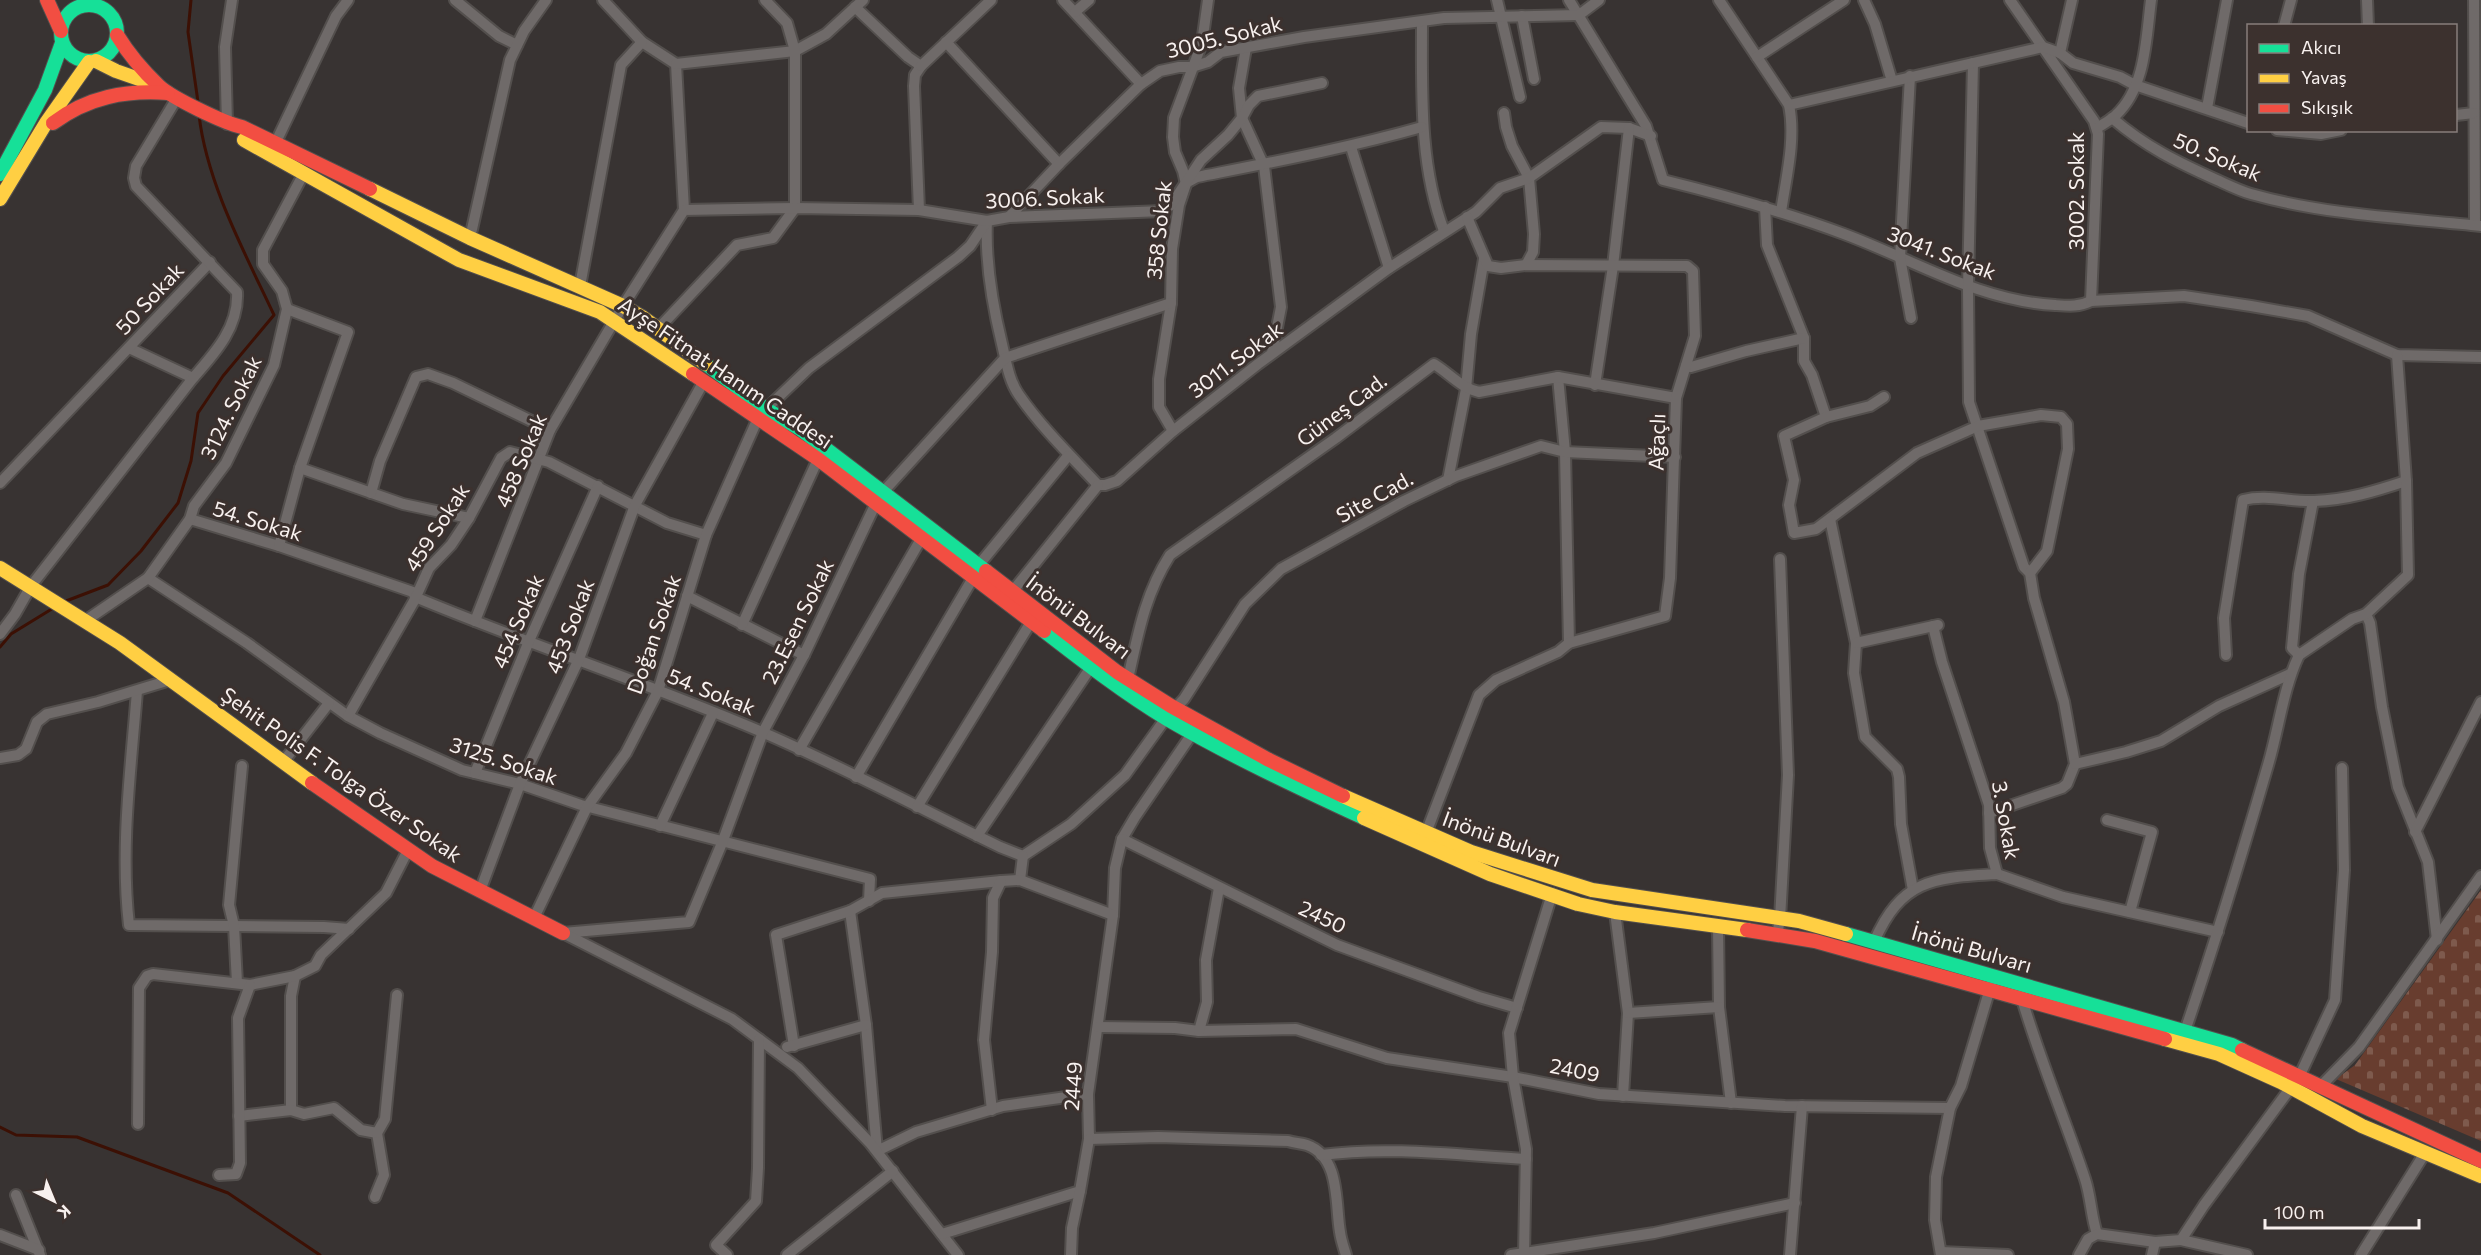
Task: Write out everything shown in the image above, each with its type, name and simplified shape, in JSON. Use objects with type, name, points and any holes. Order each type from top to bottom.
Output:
[{"type":"main road","points":[[47,0],[73,57],[93,61]]},
{"type":"main road","points":[[0,199],[39,135],[93,61],[111,51],[116,29],[116,0]]},
{"type":"main road","points":[[0,174],[45,90],[62,37],[66,16],[82,3],[104,9],[116,29]]},
{"type":"main road","name":"Ayşe Fitnat Hanım Caddesi","points":[[116,29],[126,49],[168,92]]},
{"type":"main road","name":"Ayşe Fitnat Hanım Caddesi","points":[[93,61],[168,92],[227,124],[242,128],[466,236],[623,306]]},
{"type":"main road","points":[[39,135],[66,112],[110,94],[140,90],[168,92]]},
{"type":"main road","name":"Ayşe Fitnat Hanım Caddesi","points":[[227,124],[236,134],[254,146],[459,260],[600,312],[615,320],[704,381],[762,413],[818,459],[880,498],[921,539],[975,572],[1031,622],[1091,667],[1171,713]]},
{"type":"main road","points":[[459,260],[470,247],[466,236]]},
{"type":"main road","name":"İnönü Bulvarı","points":[[623,306],[658,328],[762,413],[800,429],[880,498],[975,572],[1012,592],[1171,713],[1332,791],[1471,852],[1592,890],[1780,919],[1874,942],[2232,1045],[2481,1161]]},
{"type":"main road","name":"Şehit Polis F. Tolga Özer Sokak","points":[[0,568],[36,589],[170,680],[432,866],[563,933]]},
{"type":"main road","name":"İnönü Bulvarı","points":[[1196,727],[1253,766],[1420,845],[1490,874],[1578,904],[1615,912],[1815,941],[2219,1054],[2292,1088],[2362,1126],[2481,1176]]},
{"type":"street","points":[[227,124],[225,46],[232,0]]},
{"type":"street","points":[[275,144],[336,16],[348,0]]},
{"type":"street","points":[[455,0],[499,36],[517,45]]},
{"type":"street","points":[[466,236],[510,60],[524,31],[546,0]]},
{"type":"street","points":[[603,0],[642,42],[676,64],[795,51],[826,34],[859,4],[900,50],[921,66]]},
{"type":"street","points":[[658,328],[737,245],[773,238],[795,208],[795,51],[787,23],[765,0]]},
{"type":"street","points":[[920,210],[915,75],[921,66],[991,0]]},
{"type":"street","points":[[1063,0],[1141,84]]},
{"type":"street","points":[[1075,12],[1089,0]]},
{"type":"street","name":"358 Sokak","points":[[1173,431],[1159,407],[1159,379],[1171,303],[1173,249],[1179,205],[1186,184],[1175,152],[1174,118],[1202,43],[1208,0]]},
{"type":"street","points":[[1497,0],[1520,97]]},
{"type":"street","name":"3041. Sokak","points":[[1569,0],[1651,136],[1663,180],[1765,207],[1845,234],[1968,287],[2038,304],[2080,307],[2091,301],[2184,296],[2308,316],[2397,355],[2481,357]]},
{"type":"street","points":[[1579,15],[1599,0]]},
{"type":"street","points":[[1719,0],[1789,105],[1792,118],[1790,156],[1781,213]]},
{"type":"street","points":[[1757,57],[1844,0]]},
{"type":"street","points":[[1864,0],[1875,24],[1892,81]]},
{"type":"street","name":"3002. Sokak","points":[[2010,0],[2097,128],[2097,194],[2091,301]]},
{"type":"street","points":[[2060,53],[2072,0]]},
{"type":"street","points":[[2097,128],[2112,118],[2131,96],[2142,65],[2151,0]]},
{"type":"street","points":[[2207,108],[2227,0]]},
{"type":"street","points":[[2285,24],[2291,0]]},
{"type":"street","points":[[2367,0],[2368,24]]},
{"type":"street","points":[[2474,0],[2474,113],[2478,225]]},
{"type":"street","name":"3005. Sokak","points":[[1009,217],[1059,164],[1141,84],[1160,71],[1179,67],[1192,68],[1208,62],[1221,52],[1304,37],[1444,18],[1579,15]]},
{"type":"street","points":[[1522,16],[1534,79]]},
{"type":"street","points":[[1422,22],[1422,127],[1435,209],[1444,231]]},
{"type":"street","points":[[580,286],[621,65],[642,42]]},
{"type":"street","points":[[946,42],[1059,164]]},
{"type":"street","points":[[1789,105],[2043,47],[2060,53],[2073,63],[2120,77],[2135,85],[2247,123]]},
{"type":"street","points":[[1246,48],[1239,88],[1242,118],[1264,165],[1281,307],[1272,353]]},
{"type":"street","points":[[1973,63],[1968,287],[1969,402],[2024,567],[2030,573],[2034,598],[2064,702],[2075,764],[2067,784],[2062,788],[1989,813]]},
{"type":"street","points":[[623,306],[684,210],[676,64]]},
{"type":"street","points":[[1910,76],[1900,258],[1911,318]]},
{"type":"street","name":"3006. Sokak","points":[[684,210],[795,208],[920,210],[987,221],[1009,217],[1163,211],[1171,205],[1200,160],[1242,118],[1249,105],[1258,96],[1322,83]]},
{"type":"street","name":"50 Sokak","points":[[0,483],[210,262],[136,186],[134,178],[136,166],[168,92]]},
{"type":"street","points":[[1504,113],[1512,146],[1529,178],[1534,234],[1533,252],[1526,265]]},
{"type":"street","points":[[2457,115],[2474,113]]},
{"type":"street","name":"50. Sokak","points":[[2112,118],[2139,140],[2165,155],[2250,194],[2309,206],[2478,225]]},
{"type":"street","points":[[1186,184],[1197,177],[1351,147],[1422,127]]},
{"type":"street","name":"3011. Sokak","points":[[1098,485],[1117,481],[1173,431],[1272,353],[1389,268],[1476,212],[1500,188],[1529,178],[1559,158],[1583,137],[1601,127],[1629,128],[1651,136]]},
{"type":"street","points":[[1595,385],[1613,266],[1629,128]]},
{"type":"street","points":[[2299,132],[2321,134],[2331,132]]},
{"type":"street","points":[[1351,147],[1389,268]]},
{"type":"street","points":[[279,546],[300,468],[348,332],[287,309],[282,291],[263,264],[263,250],[304,173]]},
{"type":"street","points":[[1765,207],[1767,245],[1804,338],[1804,361],[1812,375],[1826,417]]},
{"type":"street","points":[[1467,217],[1488,266],[1501,268],[1526,265],[1613,266]]},
{"type":"street","points":[[987,221],[986,250],[991,301],[1005,358],[1018,394],[1068,456],[1098,485],[1012,592]]},
{"type":"street","points":[[762,413],[809,368],[958,257],[970,246],[987,221]]},
{"type":"street","points":[[1448,480],[1466,389],[1471,334],[1484,259]]},
{"type":"street","points":[[0,634],[193,378],[221,346],[238,307],[237,292],[210,262]]},
{"type":"street","name":"Ağaçlı","points":[[1569,643],[1665,616],[1670,578],[1676,398],[1695,336],[1693,271],[1688,266],[1613,266]]},
{"type":"street","points":[[1005,358],[1171,303]]},
{"type":"street","name":"458 Sokak","points":[[475,621],[550,430],[623,306]]},
{"type":"street","name":"3124. Sokak","points":[[80,618],[148,578],[190,519],[195,506],[226,463],[274,365],[287,309]]},
{"type":"street","points":[[1686,366],[1690,367],[1804,338]]},
{"type":"street","points":[[129,348],[193,378]]},
{"type":"street","points":[[2185,1032],[2218,932],[2278,731],[2290,674],[2299,655],[2352,620],[2366,614],[2408,575],[2406,481],[2397,355]]},
{"type":"street","name":"23.Esen Sokak","points":[[563,933],[688,922],[722,843],[763,732],[804,655],[880,498],[1005,358]]},
{"type":"street","name":"Güneş Cad.","points":[[1128,679],[1143,611],[1159,573],[1170,555],[1336,438],[1434,364],[1453,376],[1466,389]]},
{"type":"street","points":[[371,493],[380,461],[416,377],[428,374],[453,383],[550,430]]},
{"type":"street","points":[[1466,389],[1479,392],[1558,377],[1676,398]]},
{"type":"street","points":[[1426,833],[1479,695],[1496,680],[1558,652],[1569,643],[1565,452],[1558,377]]},
{"type":"street","name":"453 Sokak","points":[[480,891],[520,784],[579,659],[635,505],[704,381]]},
{"type":"street","points":[[1884,397],[1870,405],[1826,417],[1784,436],[1794,480],[1789,504],[1794,532],[1816,529],[1917,453],[1978,426],[2042,415],[2061,417],[2067,424],[2068,449],[2047,550],[2030,573]]},
{"type":"street","name":"Doğan Sokak","points":[[534,918],[587,807],[626,753],[658,691],[706,535],[762,413]]},
{"type":"street","name":"Site Cad.","points":[[1171,713],[1245,604],[1281,569],[1404,501],[1448,480],[1541,446],[1565,452],[1675,457]]},
{"type":"street","name":"459 Sokak","points":[[348,716],[429,568],[451,545],[469,518],[501,458],[510,452],[549,462],[668,523],[706,535]]},
{"type":"street","points":[[856,777],[975,572],[1068,456]]},
{"type":"street","points":[[742,625],[818,459]]},
{"type":"street","points":[[300,468],[403,504],[469,518]]},
{"type":"street","points":[[2226,655],[2224,618],[2243,500],[2257,497],[2313,501],[2360,497],[2406,481]]},
{"type":"street","name":"454 Sokak","points":[[475,773],[529,641],[598,486]]},
{"type":"street","points":[[2299,655],[2292,648],[2299,574],[2313,501]]},
{"type":"street","name":"54. Sokak","points":[[190,519],[279,546],[413,592],[415,597],[763,732],[1023,856]]},
{"type":"street","points":[[1830,519],[1856,643],[1854,673],[1865,737],[1897,770],[1900,782],[1901,824],[1912,891]]},
{"type":"street","points":[[799,750],[921,539]]},
{"type":"street","points":[[1777,935],[1780,919],[1788,775],[1780,560]]},
{"type":"street","name":"3125. Sokak","points":[[148,578],[247,643],[348,716],[437,759],[587,807],[870,879],[869,901]]},
{"type":"street","points":[[687,596],[804,655]]},
{"type":"street","points":[[2366,614],[2370,623],[2382,707],[2398,787],[2428,862],[2437,940]]},
{"type":"street","points":[[917,807],[1031,622]]},
{"type":"street","name":"3. Sokak","points":[[1856,643],[1935,626],[1942,662],[1989,805],[1990,848],[1997,874],[1946,877],[1912,891],[1897,902],[1885,918],[1874,942]]},
{"type":"street","points":[[977,836],[1091,667]]},
{"type":"street","points":[[2075,764],[2126,753],[2162,741],[2218,706],[2290,674]]},
{"type":"street","points":[[0,758],[18,755],[26,749],[37,722],[47,714],[137,691],[170,680]]},
{"type":"street","points":[[137,691],[127,821],[126,896],[129,925],[349,930]]},
{"type":"street","points":[[2415,832],[2481,702]]},
{"type":"street","points":[[283,762],[329,703]]},
{"type":"street","points":[[660,826],[713,712]]},
{"type":"street","points":[[1020,880],[1023,856],[1071,824],[1125,776],[1171,713]]},
{"type":"street","name":"2449","points":[[1196,727],[1122,839],[1114,868],[1113,915],[1088,1094],[1089,1139],[1158,1137],[1288,1142],[1308,1145],[1321,1155]]},
{"type":"street","points":[[237,984],[234,926],[229,905],[242,766]]},
{"type":"street","points":[[2181,1239],[2292,1088],[2335,1000],[2344,870],[2343,768]]},
{"type":"street","points":[[2107,820],[2152,832],[2130,912]]},
{"type":"street","name":"2450","points":[[1122,839],[1337,945],[1479,997],[1517,1008]]},
{"type":"street","points":[[138,1124],[139,988],[147,976],[153,974],[250,985],[295,976],[315,966],[321,955],[386,893],[408,850]]},
{"type":"street","points":[[1997,874],[2063,897],[2218,932]]},
{"type":"street","points":[[2321,1086],[2359,1047],[2481,876]]},
{"type":"street","points":[[794,1046],[776,935],[850,911],[882,893],[1001,881],[1020,880],[1113,915]]},
{"type":"street","points":[[992,1110],[984,1040],[991,962],[993,898],[1001,881]]},
{"type":"street","points":[[1199,1031],[1207,1002],[1206,960],[1219,888]]},
{"type":"street","points":[[1524,1254],[1526,1159],[1513,1077],[1509,1033],[1552,894]]},
{"type":"street","points":[[850,911],[866,1025],[877,1151]]},
{"type":"street","points":[[1615,912],[1628,1013],[1623,1096]]},
{"type":"street","points":[[1718,926],[1719,1007],[1731,1103]]},
{"type":"street","points":[[563,933],[732,1019],[798,1068],[877,1151],[958,1255]]},
{"type":"street","points":[[291,1110],[291,996],[295,976]]},
{"type":"street","points":[[1992,976],[1990,991],[1961,1086],[1950,1108],[1936,1177],[1935,1220],[1941,1254],[2008,1255]]},
{"type":"street","points":[[219,1175],[236,1174],[240,1162],[238,1018],[250,985]]},
{"type":"street","points":[[375,1197],[384,1175],[377,1132],[385,1119],[397,995]]},
{"type":"street","points":[[2022,999],[2035,1043],[2086,1182],[2091,1218],[2097,1234]]},
{"type":"street","points":[[1628,1013],[1719,1007]]},
{"type":"street","points":[[775,1051],[866,1025]]},
{"type":"street","name":"2409","points":[[1098,1027],[1175,1028],[1199,1031],[1296,1029],[1387,1058],[1513,1077],[1599,1094],[1802,1106],[1950,1108]]},
{"type":"street","points":[[727,1255],[716,1245],[756,1201],[759,1039]]},
{"type":"street","points":[[877,1151],[916,1132],[992,1110],[1088,1094]]},
{"type":"street","points":[[1790,1255],[1802,1106]]},
{"type":"street","points":[[239,1116],[291,1110],[304,1114],[334,1108],[361,1130],[377,1132]]},
{"type":"street","points":[[1071,1255],[1072,1228],[1089,1139]]},
{"type":"street","points":[[1346,1255],[1340,1233],[1335,1185],[1330,1168],[1321,1155],[1349,1151],[1387,1151],[1526,1159]]},
{"type":"street","points":[[2361,1255],[2425,1153]]},
{"type":"street","points":[[787,1255],[893,1172]]},
{"type":"street","points":[[942,1234],[1080,1191]]},
{"type":"street","points":[[16,1196],[40,1252]]},
{"type":"street","points":[[1511,1255],[1654,1233],[1795,1203]]},
{"type":"street","points":[[2079,1255],[2088,1239],[2097,1234],[2154,1242],[2181,1239],[2247,1255]]},
{"type":"street","points":[[0,1235],[40,1252]]},
{"type":"street","points":[[2152,1255],[2154,1242]]},
{"type":"green space","points":[[2481,890],[2481,1141],[2336,1079],[2355,1065]]},
{"type":"waterway","points":[[191,0],[188,32],[198,102]]},
{"type":"waterway","points":[[66,601],[108,585],[141,551],[178,503],[191,461],[198,413],[223,376],[274,315],[219,192],[203,141],[199,115]]},
{"type":"waterway","points":[[0,647],[11,634],[55,607]]},
{"type":"waterway","points":[[0,1127],[16,1135],[77,1137],[228,1193],[320,1255]]},
{"type":"traffic: fast","points":[[83,5],[95,5],[109,13],[117,27],[117,33],[115,44],[109,53],[95,61],[83,61],[66,49],[61,39],[61,27],[73,10],[83,5]]},
{"type":"traffic: fast","points":[[0,174],[45,90],[62,43]]},
{"type":"traffic: fast","points":[[706,364],[766,409],[800,429],[986,571]]},
{"type":"traffic: fast","points":[[1044,631],[1089,666],[1167,719],[1289,783],[1364,818]]},
{"type":"traffic: fast","points":[[1846,934],[2232,1045],[2242,1050]]},
{"type":"traffic: slow","points":[[96,61],[116,71],[156,85]]},
{"type":"traffic: slow","points":[[0,199],[46,123],[89,62]]},
{"type":"traffic: slow","points":[[244,140],[459,260],[600,312],[693,374]]},
{"type":"traffic: slow","points":[[370,189],[470,238],[623,306],[642,317],[706,364]]},
{"type":"traffic: slow","points":[[0,568],[120,643],[312,783]]},
{"type":"traffic: slow","points":[[1343,796],[1471,852],[1592,890],[1799,921],[1846,934]]},
{"type":"traffic: slow","points":[[1364,818],[1490,874],[1578,904],[1615,912],[1747,930]]},
{"type":"traffic: slow","points":[[2165,1039],[2219,1054],[2281,1082],[2362,1126],[2481,1176]]},
{"type":"traffic: jam","points":[[47,0],[61,31]]},
{"type":"traffic: jam","points":[[117,35],[147,74],[175,97],[370,189]]},
{"type":"traffic: jam","points":[[53,123],[80,107],[108,97],[122,94],[168,93]]},
{"type":"traffic: jam","points":[[693,374],[818,459],[1044,631]]},
{"type":"traffic: jam","points":[[986,571],[1117,672],[1171,706],[1269,760],[1343,796]]},
{"type":"traffic: jam","points":[[312,783],[432,866],[563,933]]},
{"type":"traffic: jam","points":[[1747,930],[1815,941],[2165,1039]]},
{"type":"traffic: jam","points":[[2242,1050],[2481,1161]]}]
